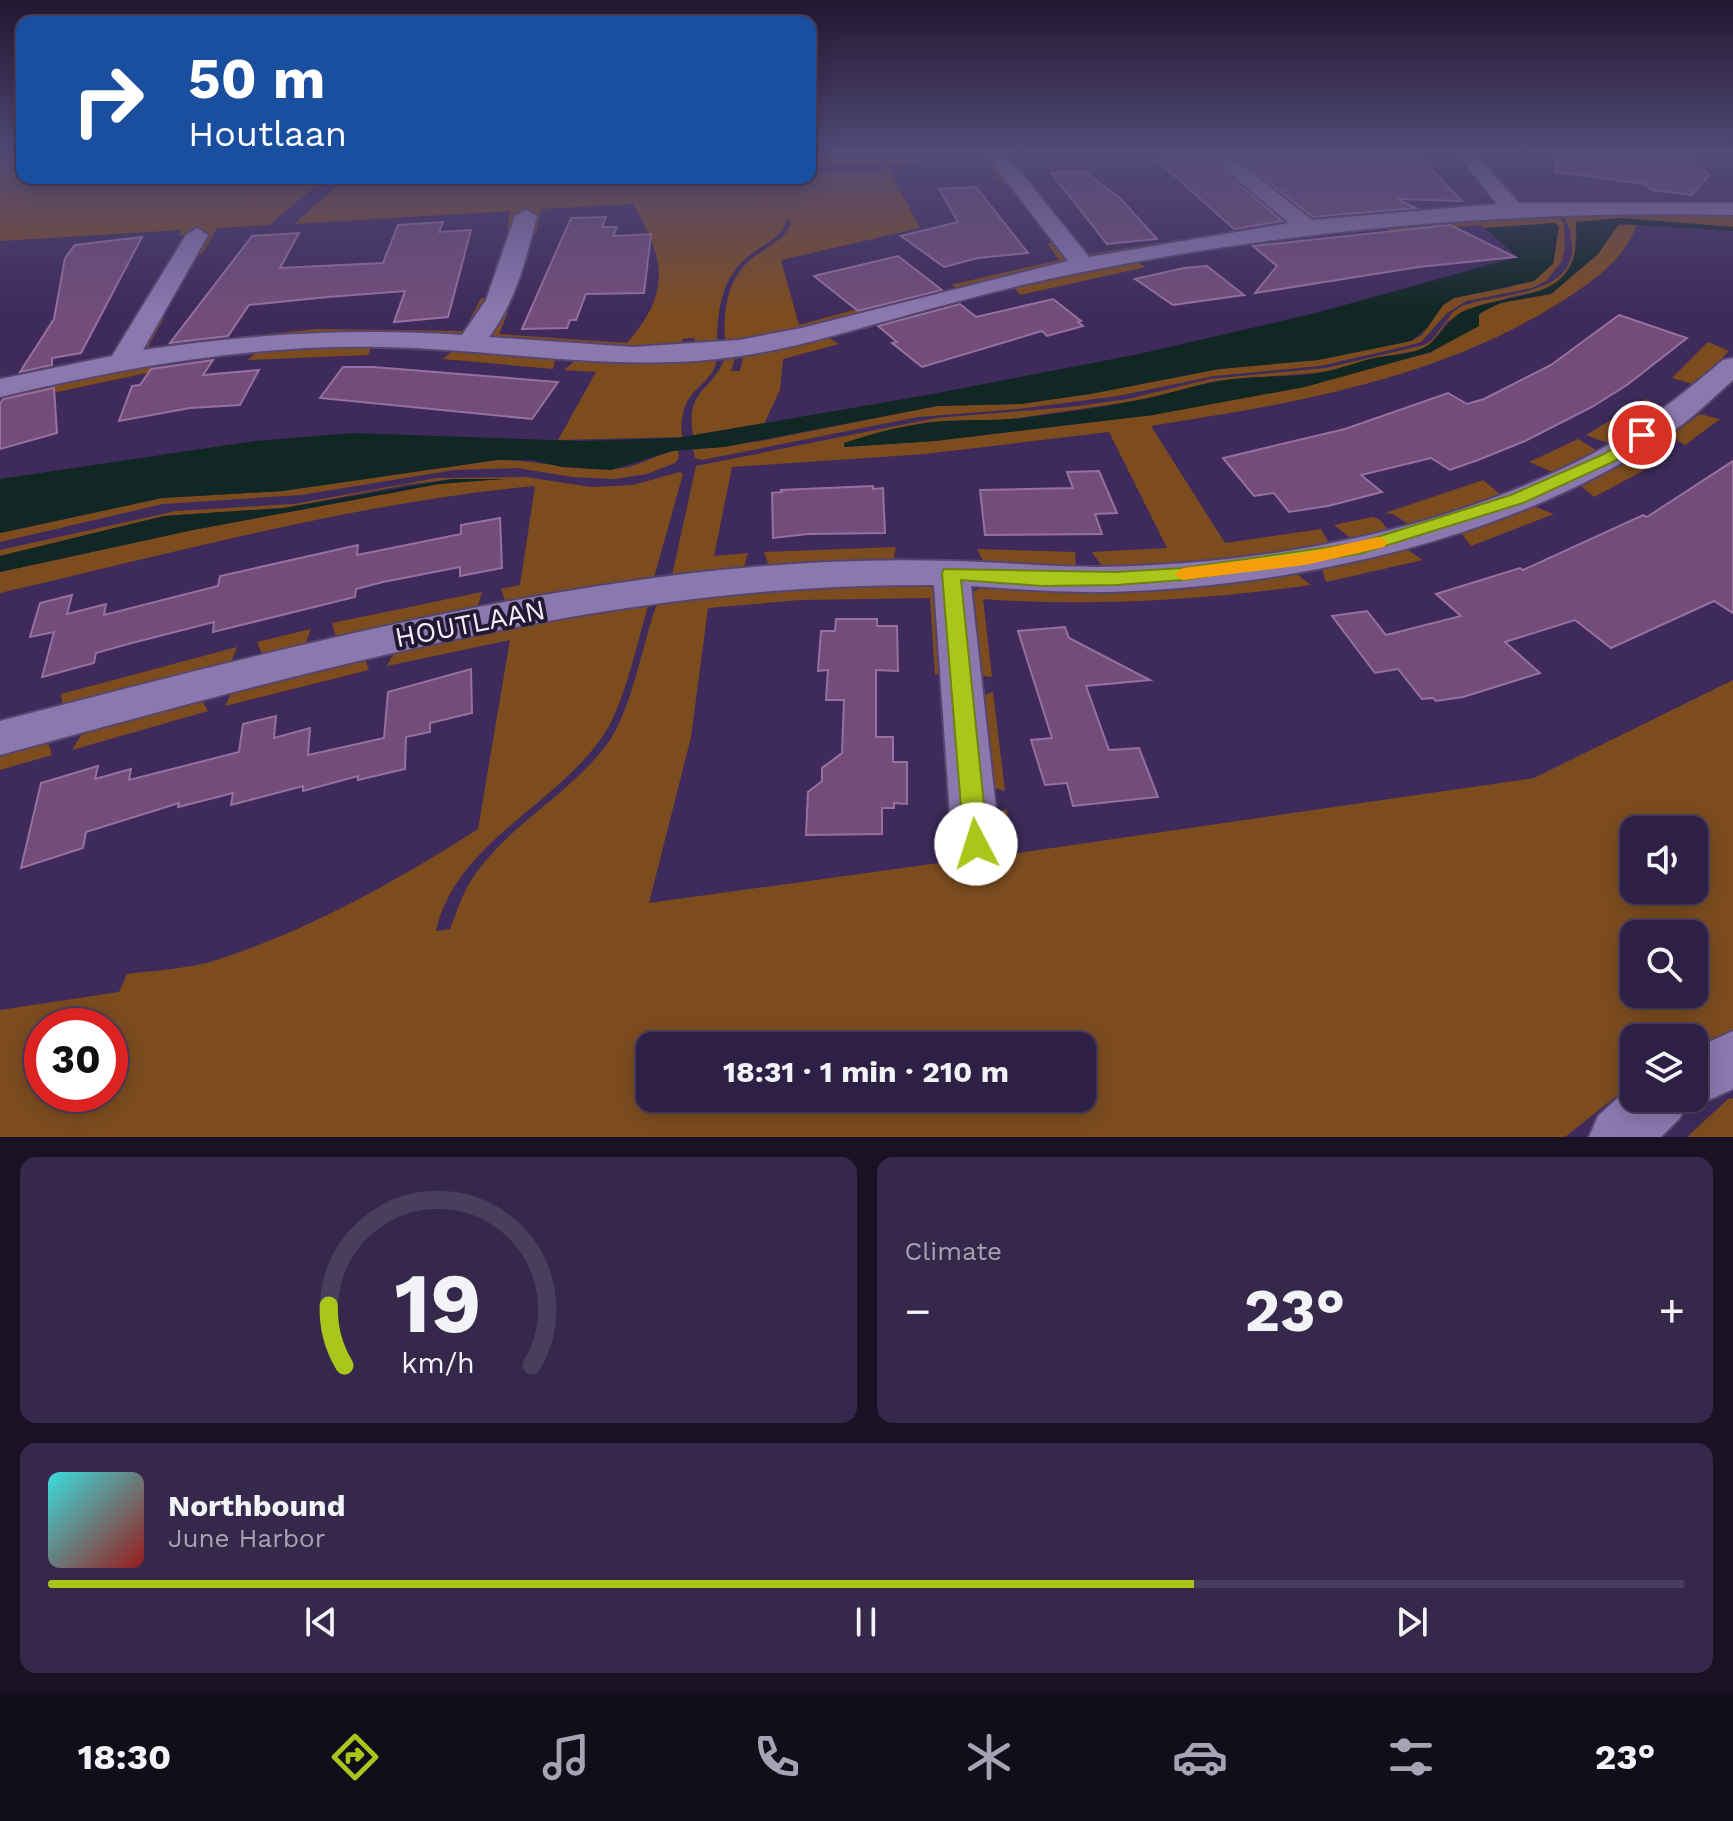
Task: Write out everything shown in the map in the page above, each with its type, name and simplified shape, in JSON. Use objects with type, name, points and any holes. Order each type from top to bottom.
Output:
[{"type":"street","points":[[1036,205],[1083,265]]},
{"type":"street","points":[[1280,205],[1307,227]]},
{"type":"street","points":[[1509,205],[1513,210]]},
{"type":"street","points":[[0,388],[123,361],[262,342],[377,339],[620,355],[721,351],[806,335],[993,284],[1083,265],[1307,227],[1513,210],[1625,207],[1733,209]]},
{"type":"street","points":[[470,343],[480,334],[507,278],[526,216]]},
{"type":"street","points":[[123,361],[197,235]]},
{"type":"street","name":"HOUTLAAN","points":[[0,738],[361,644],[516,613],[659,590],[774,577],[951,573],[1042,580],[1116,579],[1183,574],[1359,548],[1505,503],[1588,468],[1707,394],[1733,366]]},
{"type":"street","points":[[951,573],[976,844]]},
{"type":"street","points":[[1708,1072],[1733,1059]]},
{"type":"street","points":[[1619,1137],[1645,1112]]},
{"type":"shaded area","points":[[0,205],[293,205],[269,225],[217,228],[202,254],[193,253],[205,230],[179,236],[182,230],[0,241]]},
{"type":"shaded area","points":[[315,205],[613,205],[541,209],[536,234],[528,233],[531,211],[520,212],[516,227],[507,229],[510,211],[294,224]]},
{"type":"shaded area","points":[[634,205],[908,205],[920,228],[781,260],[799,325],[879,303],[881,309],[790,335],[725,345],[725,314],[732,285],[749,261],[784,234],[791,220],[787,220],[777,236],[751,254],[733,273],[720,308],[717,346],[691,344],[696,343],[694,338],[682,339],[682,344],[670,350],[490,336],[498,314],[508,312],[499,334],[627,343],[651,307],[657,291],[657,259]]},
{"type":"shaded area","points":[[1265,206],[1275,207],[1294,223],[1099,257],[1087,256],[1062,232],[1069,230],[1089,254],[1284,223]]},
{"type":"shaded area","points":[[1733,212],[1733,227],[1621,218],[1576,223],[1575,256],[1571,268],[1552,288],[1507,298],[1448,321],[1430,345],[1415,351],[1362,361],[1336,371],[1215,381],[1142,400],[985,422],[928,422],[844,443],[845,447],[935,441],[1153,415],[1430,353],[1487,308],[1518,298],[1551,294],[1598,254],[1615,226],[1637,223],[1620,255],[1593,280],[1525,323],[1475,347],[1370,383],[1261,407],[1151,426],[1225,543],[1321,529],[1330,545],[1229,560],[1104,569],[1092,552],[1167,548],[1109,432],[925,454],[732,467],[714,556],[748,553],[743,571],[671,580],[696,466],[936,418],[1128,399],[1210,379],[1326,368],[1424,345],[1462,306],[1529,290],[1560,276],[1569,264],[1572,248],[1569,229],[1560,213]]},
{"type":"shaded area","points":[[1555,213],[1564,223],[1565,247],[1562,261],[1546,281],[1532,288],[1466,301],[1446,314],[1421,342],[1407,346],[1320,366],[1214,376],[1118,396],[1018,409],[918,417],[702,460],[695,458],[693,449],[761,441],[937,406],[1020,404],[1219,369],[1318,360],[1411,341],[1422,335],[1443,305],[1454,298],[1511,287],[1557,234],[1559,227],[1554,223],[1485,228],[1480,225],[1390,232],[1384,225]]},
{"type":"shaded area","points":[[1621,218],[1733,227],[1733,231],[1619,224],[1598,254],[1551,294],[1500,303],[1479,314],[1479,326],[1431,352],[1305,387],[1153,415],[935,441],[844,447],[844,443],[917,424],[1011,419],[1068,412],[1220,381],[1313,374],[1416,351],[1431,343],[1452,319],[1466,310],[1526,295],[1559,280],[1569,267],[1575,248],[1576,222]]},
{"type":"shaded area","points":[[1554,223],[1559,227],[1553,264],[1534,281],[1454,298],[1443,305],[1427,328],[1411,341],[1318,360],[1219,369],[1020,404],[937,406],[725,447],[672,451],[611,470],[562,467],[531,460],[497,460],[282,491],[162,498],[0,533],[0,479],[255,441],[352,433],[582,441],[677,438],[927,395],[1139,354],[1316,313],[1517,257],[1485,228]]},
{"type":"shaded area","points":[[1047,243],[1057,243],[1067,262],[960,288],[950,285],[1059,260]]},
{"type":"shaded area","points":[[1132,260],[1146,267],[1020,295],[1013,286]]},
{"type":"shaded area","points":[[481,298],[491,299],[462,335],[141,352],[151,322],[164,318],[148,347],[316,329],[464,331]]},
{"type":"shaded area","points":[[826,336],[839,344],[783,359],[780,390],[764,424],[693,435],[696,399],[721,367],[726,355],[736,354],[731,371],[740,371],[744,353]]},
{"type":"shaded area","points":[[1708,342],[1729,351],[1696,385],[1672,378]]},
{"type":"shaded area","points":[[372,345],[368,355],[248,360],[259,349]]},
{"type":"shaded area","points":[[456,348],[556,358],[553,369],[443,359]]},
{"type":"shaded area","points":[[717,356],[715,367],[686,406],[682,437],[558,440],[596,372],[564,370],[577,359]]},
{"type":"shaded area","points":[[154,362],[151,372],[10,402],[16,390]]},
{"type":"shaded area","points":[[1646,399],[1667,410],[1613,445],[1586,435]]},
{"type":"shaded area","points":[[1700,414],[1720,419],[1685,445],[1670,436]]},
{"type":"shaded area","points":[[1578,439],[1599,452],[1555,473],[1529,462]]},
{"type":"shaded area","points":[[678,450],[679,458],[675,463],[647,474],[615,479],[573,477],[517,468],[454,470],[301,495],[163,504],[0,542],[0,533],[162,498],[282,491],[497,460],[592,469],[624,468]]},
{"type":"shaded area","points":[[1633,458],[1654,465],[1594,497],[1581,486]]},
{"type":"shaded area","points":[[680,472],[683,474],[653,581],[507,606],[501,589],[520,585],[535,486],[400,504],[333,517],[0,593],[0,572],[193,530],[439,484],[482,480],[452,479],[405,485],[284,508],[164,516],[0,556],[0,550],[176,511],[294,504],[437,478],[526,477],[591,487],[633,485]]},
{"type":"shaded area","points":[[452,479],[505,479],[439,484],[193,530],[0,572],[0,556],[164,516],[284,508]]},
{"type":"shaded area","points":[[1483,480],[1501,495],[1411,526],[1393,514],[1385,513]]},
{"type":"shaded area","points":[[1533,506],[1554,514],[1471,546],[1461,533]]},
{"type":"shaded area","points":[[1372,517],[1379,519],[1390,532],[1354,541],[1334,525]]},
{"type":"shaded area","points":[[896,547],[893,563],[770,569],[764,552]]},
{"type":"shaded area","points":[[977,549],[1075,552],[1076,569],[986,567]]},
{"type":"shaded area","points":[[1406,549],[1423,560],[1326,582],[1322,569]]},
{"type":"shaded area","points":[[1294,572],[1311,585],[1147,601],[983,599],[992,677],[971,674],[970,593],[981,588]]},
{"type":"shaded area","points":[[926,584],[936,590],[948,671],[935,675],[930,598],[800,600],[708,608],[691,737],[649,903],[946,862],[943,821],[961,828],[1007,809],[1010,854],[1534,778],[1733,680],[1733,1044],[1708,1053],[1708,1024],[1620,1024],[1620,1093],[1565,1137],[0,1137],[0,1010],[119,992],[127,974],[195,965],[251,948],[352,903],[478,829],[510,640],[387,666],[396,649],[543,619],[649,603],[623,693],[609,727],[580,764],[507,828],[463,874],[447,901],[436,931],[450,929],[468,885],[487,859],[577,777],[610,740],[632,691],[658,601],[793,586]]},
{"type":"shaded area","points":[[482,592],[476,612],[337,641],[332,623]]},
{"type":"shaded area","points":[[311,629],[303,650],[264,659],[257,642]]},
{"type":"shaded area","points":[[237,647],[229,668],[64,713],[61,694]]},
{"type":"shaded area","points":[[364,656],[369,670],[225,706],[234,688]]},
{"type":"shaded area","points":[[993,692],[1005,791],[982,784],[974,699]]},
{"type":"shaded area","points":[[200,697],[208,711],[72,750],[85,729]]},
{"type":"shaded area","points":[[47,740],[52,755],[0,770],[0,752]]},
{"type":"shaded area","points":[[1733,1098],[1733,1137],[1687,1137],[1728,1099]]},
{"type":"building","points":[[948,205],[990,205],[1028,253],[978,258],[944,267],[901,236],[958,222]]},
{"type":"building","points":[[1076,205],[1126,205],[1157,239],[1107,244]]},
{"type":"building","points":[[1207,205],[1264,205],[1282,221],[1234,229]]},
{"type":"building","points":[[1298,205],[1410,205],[1416,208],[1313,217]]},
{"type":"building","points":[[606,217],[602,227],[617,227],[613,236],[651,234],[644,293],[586,294],[576,320],[570,320],[567,328],[522,329],[571,218]]},
{"type":"building","points":[[443,222],[439,232],[471,230],[448,317],[394,322],[405,291],[328,297],[249,305],[228,336],[170,343],[252,236],[299,233],[280,268],[383,263],[398,225]]},
{"type":"building","points":[[1450,225],[1515,257],[1419,267],[1255,293],[1277,266],[1253,246]]},
{"type":"building","points":[[142,237],[81,353],[52,358],[52,365],[20,372],[54,319],[65,258],[75,245]]},
{"type":"building","points":[[898,256],[942,290],[858,311],[814,276]]},
{"type":"building","points":[[1207,266],[1244,295],[1173,305],[1135,279],[1184,268]]},
{"type":"building","points":[[1053,299],[1083,326],[1047,336],[1042,331],[922,367],[892,343],[897,342],[878,326],[960,304],[976,317]]},
{"type":"building","points":[[1619,315],[1687,338],[1627,385],[1592,407],[1525,441],[1478,460],[1450,470],[1431,458],[1361,475],[1382,492],[1289,512],[1274,493],[1254,496],[1223,458],[1345,429],[1448,393],[1467,404],[1484,399],[1551,365]]},
{"type":"building","points":[[213,360],[203,375],[259,370],[240,405],[190,408],[119,421],[132,386],[140,385],[151,369]]},
{"type":"building","points":[[343,367],[558,382],[532,419],[320,398]]},
{"type":"building","points":[[54,388],[57,433],[0,449],[0,404],[3,399]]},
{"type":"building","points":[[1733,461],[1733,613],[1714,601],[1611,648],[1575,620],[1505,642],[1540,673],[1463,697],[1436,701],[1433,698],[1422,699],[1398,669],[1375,673],[1332,616],[1367,611],[1386,635],[1461,616],[1436,594],[1520,568],[1523,570],[1643,515],[1647,517]]},
{"type":"building","points":[[1099,471],[1117,513],[1095,514],[1102,534],[985,535],[980,490],[1073,488],[1067,472]]},
{"type":"building","points":[[873,486],[873,489],[883,488],[885,533],[808,534],[773,538],[772,493]]},
{"type":"building","points":[[500,518],[502,568],[460,576],[460,567],[383,582],[356,589],[355,597],[213,632],[214,622],[96,653],[94,663],[42,677],[54,632],[30,637],[40,603],[72,595],[67,614],[106,604],[104,615],[218,586],[220,576],[358,545],[357,555],[461,534],[461,525]]},
{"type":"building","points":[[836,619],[877,619],[877,626],[897,626],[898,671],[876,670],[876,737],[893,737],[893,762],[907,762],[907,804],[894,803],[894,808],[882,808],[882,834],[806,835],[808,792],[822,781],[822,768],[842,753],[844,700],[826,700],[828,670],[818,671],[821,631],[835,631]]},
{"type":"building","points":[[1065,627],[1069,638],[1150,680],[1086,686],[1109,750],[1139,748],[1158,797],[1073,806],[1067,783],[1045,785],[1031,740],[1052,738],[1018,631]]},
{"type":"building","points":[[471,669],[472,713],[430,723],[430,732],[406,737],[405,769],[358,780],[358,776],[303,791],[303,786],[231,805],[233,793],[178,807],[179,803],[86,832],[83,848],[21,868],[41,783],[98,766],[95,779],[131,769],[129,780],[239,752],[243,724],[276,716],[274,738],[310,728],[308,755],[384,738],[388,692]]},
{"type":"slow traffic","points":[[1183,574],[1305,559],[1378,543]]},
{"type":"route","points":[[976,844],[951,573],[1042,580],[1116,579],[1305,559],[1410,534],[1517,499],[1609,457],[1642,435]]}]
